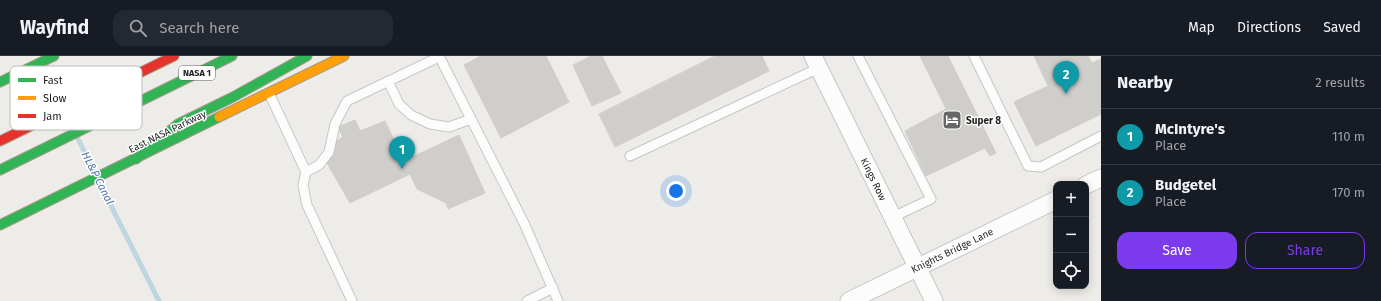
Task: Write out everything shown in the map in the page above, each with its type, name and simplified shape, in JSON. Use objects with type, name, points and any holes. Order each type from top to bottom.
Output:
[{"type":"main road","points":[[33,66],[54,56]]},
{"type":"main road","name":"NASA 1","points":[[142,72],[174,56]]},
{"type":"main road","name":"NASA 1","points":[[142,101],[232,56]]},
{"type":"main road","points":[[136,159],[178,124],[233,97],[307,56]]},
{"type":"main road","name":"East NASA Parkway","points":[[0,225],[344,56]]},
{"type":"main road","points":[[0,82],[10,77]]},
{"type":"main road","name":"NASA 1","points":[[0,141],[23,130]]},
{"type":"main road","name":"NASA 1","points":[[0,170],[82,130]]},
{"type":"street","name":"Kings Row","points":[[816,62],[934,301]]},
{"type":"street","points":[[1089,184],[1101,178]]},
{"type":"street","name":"Knights Bridge Lane","points":[[849,301],[1053,201]]},
{"type":"lane","points":[[306,172],[319,165],[329,152],[335,124],[347,101],[439,56],[524,223],[558,301]]},
{"type":"lane","points":[[858,56],[931,199],[893,217]]},
{"type":"lane","points":[[974,56],[1028,166],[1041,167],[1101,136]]},
{"type":"lane","points":[[630,156],[816,62]]},
{"type":"lane","points":[[388,81],[399,104],[411,115],[430,124],[449,127],[471,119]]},
{"type":"lane","points":[[269,93],[306,172],[303,185],[307,205],[352,301]]},
{"type":"lane","points":[[527,301],[553,288]]},
{"type":"building","points":[[481,56],[546,56],[569,102],[501,138],[464,65]]},
{"type":"building","points":[[591,56],[602,56],[621,93],[592,106],[573,65]]},
{"type":"building","points":[[715,56],[762,56],[769,71],[615,147],[599,114]]},
{"type":"building","name":"Super 8","points":[[920,56],[948,56],[996,153],[990,156],[985,148],[926,176],[905,131],[946,109]]},
{"type":"building","points":[[1034,56],[1088,56],[1092,63],[1101,59],[1101,114],[1036,146],[1014,102],[1048,86]]},
{"type":"building","points":[[355,120],[360,131],[385,121],[404,161],[459,135],[485,193],[448,209],[446,203],[417,189],[410,174],[350,203],[327,163],[331,145],[343,137],[338,127]]},
{"type":"waterway","name":"HL&P Canal","points":[[77,137],[95,173]]},
{"type":"waterway","name":"HL&P Canal","points":[[99,182],[159,301]]},
{"type":"traffic: fast","points":[[33,66],[54,56]]},
{"type":"traffic: fast","points":[[142,100],[232,56]]},
{"type":"traffic: fast","points":[[136,159],[178,124],[233,97],[307,56]]},
{"type":"traffic: fast","points":[[0,82],[10,77]]},
{"type":"traffic: fast","points":[[0,225],[219,117]]},
{"type":"traffic: fast","points":[[0,170],[81,130]]},
{"type":"traffic: slow","points":[[219,117],[344,56]]},
{"type":"traffic: jam","points":[[142,72],[174,56]]},
{"type":"traffic: jam","points":[[0,141],[23,130]]},
{"type":"place","name":"Budgetel","points":[[1066,94]]},
{"type":"place","name":"Super 8","points":[[952,120]]},
{"type":"place","name":"McIntyre's","points":[[402,169]]}]
